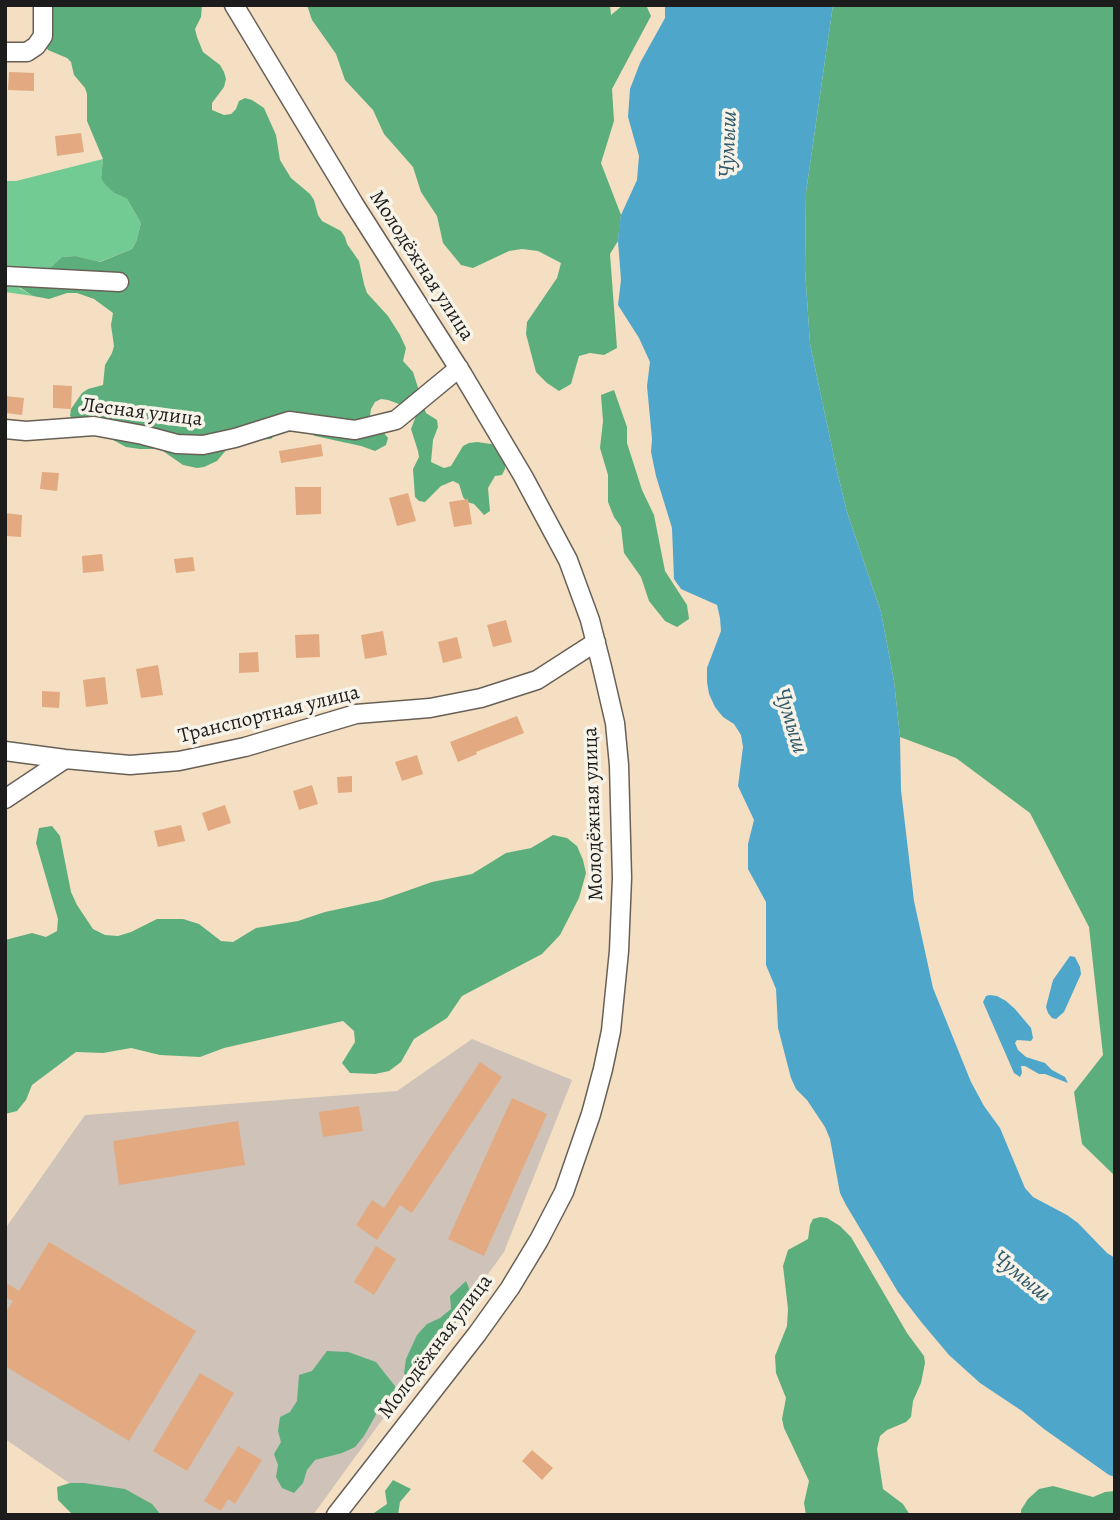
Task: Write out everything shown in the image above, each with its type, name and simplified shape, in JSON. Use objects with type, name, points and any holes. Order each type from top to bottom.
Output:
[{"type":"street","points":[[5,52],[27,52],[36,46],[43,36],[43,5]]},
{"type":"street","name":"Молодёжная улица","points":[[234,5],[523,476],[568,560],[590,620],[615,723],[621,804],[619,951],[611,1031],[591,1114],[564,1192],[510,1288],[336,1515]]},
{"type":"street","points":[[5,276],[119,282]]},
{"type":"street","name":"Лесная улица","points":[[5,429],[26,431],[94,426],[177,444],[203,445],[289,421],[355,430],[396,420],[458,368]]},
{"type":"street","name":"Транспортная улица","points":[[5,751],[65,760],[130,765],[179,761],[245,747],[356,714],[430,708],[481,698],[537,680],[596,642]]},
{"type":"street","points":[[5,799],[65,760]]},
{"type":"shaded area","points":[[472,1039],[572,1080],[504,1252],[313,1515],[116,1515],[5,1439],[5,1229],[85,1115],[397,1091]]},
{"type":"green space","points":[[46,5],[202,5],[201,17],[195,29],[197,37],[203,52],[220,65],[226,79],[224,87],[212,103],[212,110],[224,115],[231,114],[239,101],[245,98],[264,108],[276,135],[280,160],[291,178],[310,194],[322,221],[341,231],[345,237],[359,261],[367,293],[388,316],[406,348],[403,361],[413,372],[426,413],[437,420],[431,462],[444,468],[451,466],[463,446],[477,442],[498,445],[505,455],[502,475],[495,476],[488,488],[490,511],[484,515],[474,504],[467,502],[459,484],[453,481],[441,486],[425,502],[415,497],[413,469],[419,457],[411,429],[416,416],[411,404],[381,399],[375,402],[370,416],[388,438],[386,445],[375,451],[315,436],[285,424],[271,439],[247,440],[227,449],[217,461],[197,468],[183,465],[160,449],[126,447],[113,440],[102,429],[76,421],[70,416],[71,409],[82,393],[103,385],[105,365],[114,346],[111,325],[113,313],[94,299],[77,293],[49,299],[33,296],[15,282],[51,267],[62,257],[76,256],[100,262],[132,249],[141,223],[127,199],[114,193],[101,178],[103,159],[87,121],[85,88],[74,75],[71,62],[48,50],[44,44]]},
{"type":"green space","points":[[307,5],[610,5],[611,15],[623,5],[646,5],[651,16],[612,89],[614,121],[601,163],[621,215],[618,241],[610,254],[617,348],[604,355],[590,353],[579,356],[571,384],[559,391],[536,372],[526,334],[527,322],[557,278],[561,263],[538,251],[522,249],[509,251],[473,268],[461,265],[443,243],[437,216],[421,192],[413,167],[384,134],[373,110],[345,80],[336,54],[312,20]]},
{"type":"green space","points":[[833,5],[1115,5],[1115,1176],[1082,1144],[1074,1092],[1103,1055],[1089,927],[1030,813],[956,758],[900,737],[894,681],[881,612],[847,512],[810,344],[805,269],[806,192]]},
{"type":"green space","points":[[103,159],[101,178],[114,193],[127,199],[141,223],[132,249],[99,262],[76,256],[62,257],[19,288],[33,296],[5,292],[5,181],[16,181]]},
{"type":"green space","points":[[614,390],[627,427],[627,443],[642,490],[654,515],[665,571],[687,605],[689,619],[677,627],[665,621],[649,601],[641,577],[624,553],[621,527],[608,502],[608,475],[600,448],[603,421],[601,395]]},
{"type":"green space","points":[[52,826],[60,836],[71,892],[77,905],[93,929],[105,935],[118,936],[131,932],[157,919],[183,919],[199,924],[221,941],[233,942],[256,928],[298,921],[325,912],[381,900],[432,882],[472,874],[506,853],[531,848],[553,835],[567,838],[577,846],[586,873],[579,898],[560,935],[542,954],[462,996],[447,1018],[414,1039],[401,1062],[389,1071],[375,1074],[350,1073],[342,1063],[355,1042],[354,1031],[343,1021],[224,1048],[200,1057],[160,1055],[131,1048],[103,1053],[76,1052],[32,1085],[26,1100],[17,1111],[5,1114],[5,940],[32,933],[46,937],[57,931],[58,919],[36,843],[39,828]]},
{"type":"green space","points":[[820,1217],[840,1226],[851,1237],[907,1333],[924,1356],[921,1383],[913,1401],[911,1417],[880,1436],[877,1449],[883,1489],[903,1504],[910,1515],[806,1515],[804,1503],[809,1481],[784,1428],[782,1419],[786,1398],[776,1373],[775,1356],[787,1326],[788,1309],[783,1266],[788,1250],[808,1239],[813,1219]]},
{"type":"green space","points":[[466,1281],[475,1302],[456,1322],[424,1376],[411,1383],[404,1373],[406,1359],[417,1335],[427,1324],[451,1309],[450,1296]]},
{"type":"green space","points":[[327,1351],[348,1352],[376,1362],[395,1386],[400,1400],[392,1411],[378,1411],[355,1447],[315,1460],[307,1470],[303,1483],[294,1493],[282,1488],[276,1477],[278,1465],[274,1454],[281,1442],[278,1431],[280,1417],[290,1412],[297,1401],[299,1375],[312,1371]]},
{"type":"green space","points":[[393,1480],[411,1489],[400,1502],[398,1515],[371,1515],[387,1504],[385,1491]]},
{"type":"green space","points":[[70,1483],[125,1489],[152,1504],[161,1515],[73,1515],[58,1500],[57,1487]]},
{"type":"green space","points":[[1053,1486],[1093,1497],[1115,1491],[1115,1515],[1021,1515],[1028,1499],[1039,1489]]},
{"type":"water","name":"Чумыш","points":[[665,5],[833,5],[806,192],[805,269],[810,344],[847,512],[881,612],[894,681],[900,737],[901,790],[914,901],[933,988],[971,1082],[1000,1128],[1025,1188],[1033,1197],[1078,1223],[1115,1258],[1115,1477],[980,1383],[949,1355],[922,1323],[898,1292],[846,1205],[840,1193],[830,1139],[825,1127],[796,1089],[791,1078],[778,1028],[776,989],[766,965],[766,902],[748,869],[748,844],[754,820],[738,786],[743,747],[741,735],[734,724],[723,717],[715,707],[707,682],[707,668],[721,631],[720,618],[717,605],[681,589],[674,579],[672,528],[651,452],[647,386],[650,362],[639,338],[618,305],[621,280],[619,228],[621,215],[637,180],[639,156],[628,117],[630,89],[640,63],[665,18]]},
{"type":"water","points":[[1070,956],[1075,957],[1081,974],[1064,1012],[1056,1019],[1052,1018],[1046,1007],[1053,980]]},
{"type":"water","points":[[986,996],[1006,1001],[1031,1028],[1033,1038],[1031,1041],[1017,1040],[1015,1043],[1018,1050],[1026,1057],[1045,1063],[1065,1077],[1068,1083],[1039,1074],[1025,1066],[1021,1066],[1020,1077],[1014,1073],[983,1002]]},
{"type":"building","points":[[9,72],[34,73],[34,91],[8,90]]},
{"type":"building","points":[[81,133],[84,152],[57,156],[55,136]]},
{"type":"building","points":[[53,385],[72,386],[71,409],[53,408]]},
{"type":"building","points":[[5,396],[24,398],[22,415],[5,413]]},
{"type":"building","points":[[321,444],[323,456],[281,463],[279,451]]},
{"type":"building","points":[[42,472],[59,473],[57,491],[40,489]]},
{"type":"building","points":[[295,487],[321,487],[321,514],[296,515]]},
{"type":"building","points":[[408,493],[416,521],[397,526],[389,498]]},
{"type":"building","points":[[468,499],[472,524],[454,527],[449,502]]},
{"type":"building","points":[[5,513],[22,515],[21,537],[5,536]]},
{"type":"building","points":[[102,554],[104,571],[83,573],[82,556]]},
{"type":"building","points":[[193,557],[195,571],[176,573],[174,559]]},
{"type":"building","points":[[506,620],[512,642],[493,647],[487,625]]},
{"type":"building","points":[[383,631],[387,655],[365,659],[361,635]]},
{"type":"building","points":[[319,634],[320,657],[296,658],[295,635]]},
{"type":"building","points":[[457,637],[462,658],[443,663],[438,642]]},
{"type":"building","points":[[258,652],[259,672],[239,673],[239,653]]},
{"type":"building","points":[[158,665],[163,695],[141,698],[136,669]]},
{"type":"building","points":[[105,677],[108,704],[86,707],[83,680]]},
{"type":"building","points":[[42,691],[60,692],[59,708],[42,707]]},
{"type":"building","points":[[517,716],[524,733],[458,762],[450,742]]},
{"type":"building","points":[[417,755],[423,774],[402,781],[395,762]]},
{"type":"building","points":[[352,776],[352,792],[338,793],[337,777]]},
{"type":"building","points":[[312,785],[318,804],[299,810],[293,791]]},
{"type":"building","points":[[225,805],[231,823],[208,831],[202,813]]},
{"type":"building","points":[[181,825],[185,841],[158,847],[154,831]]},
{"type":"building","points":[[480,1062],[502,1077],[412,1213],[400,1205],[377,1240],[356,1225],[372,1200],[384,1208]]},
{"type":"building","points":[[512,1098],[547,1114],[484,1256],[448,1239]]},
{"type":"building","points":[[359,1106],[363,1131],[323,1137],[319,1112]]},
{"type":"building","points":[[238,1121],[245,1165],[119,1185],[113,1141]]},
{"type":"building","points":[[49,1242],[196,1331],[129,1441],[5,1366],[5,1313],[13,1301],[5,1297],[5,1282],[19,1291]]},
{"type":"building","points":[[376,1246],[396,1259],[374,1295],[354,1282]]},
{"type":"building","points":[[200,1373],[234,1393],[187,1471],[153,1451]]},
{"type":"building","points":[[238,1446],[262,1460],[235,1504],[228,1499],[221,1511],[204,1501]]},
{"type":"building","points":[[532,1450],[553,1468],[542,1480],[522,1461]]}]
